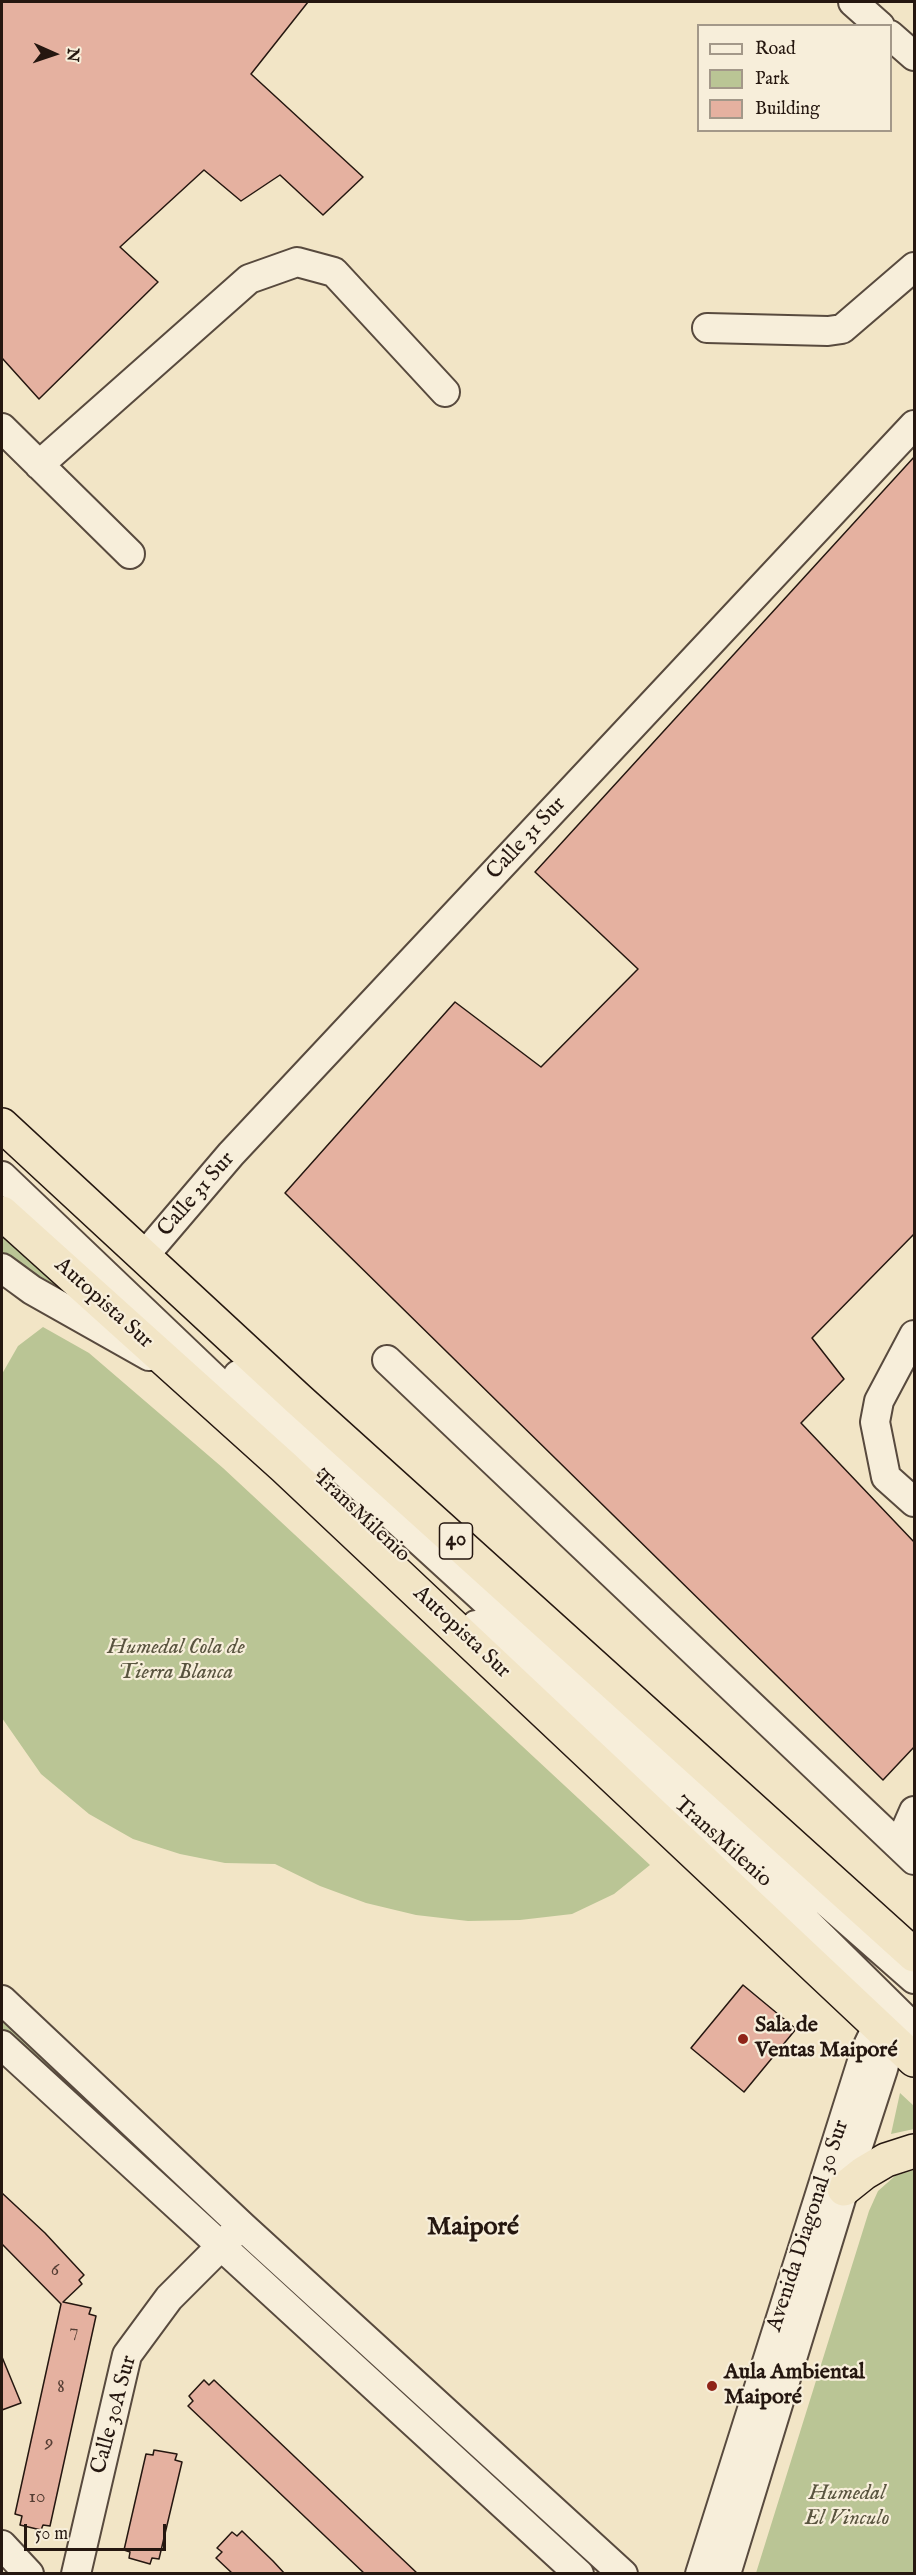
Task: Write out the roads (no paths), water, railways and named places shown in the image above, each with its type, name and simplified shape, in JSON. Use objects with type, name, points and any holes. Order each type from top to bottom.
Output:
[{"type":"highway","name":"40","points":[[2,1125],[912,1964]]},
{"type":"highway","name":"Autopista Sur","points":[[2,1213],[894,2020],[915,2060]]},
{"type":"highway","points":[[844,2190],[864,2173],[886,2160],[915,2151]]},
{"type":"street","points":[[853,2],[878,24]]},
{"type":"street","points":[[892,36],[915,56]]},
{"type":"street","points":[[39,465],[249,279],[297,262],[334,272],[445,392]]},
{"type":"street","points":[[707,328],[828,331],[842,329],[915,267]]},
{"type":"street","name":"Calle 31 Sur","points":[[144,1257],[225,1147],[915,425]]},
{"type":"street","points":[[2,428],[130,554]]},
{"type":"street","name":"TransMilenio","points":[[2,1156],[517,1630],[912,1964]]},
{"type":"street","name":"TransMilenio","points":[[2,1176],[203,1370],[487,1636],[748,1864],[894,2020]]},
{"type":"street","points":[[2,1268],[42,1296],[178,1372]]},
{"type":"street","points":[[915,1335],[879,1401],[875,1422],[886,1477],[915,1502]]},
{"type":"street","points":[[387,1360],[907,1852]]},
{"type":"street","points":[[907,1852],[915,1811]]},
{"type":"street","name":"Avenida Diagonal 30 Sur","points":[[726,2574],[912,1964]]},
{"type":"street","points":[[2,2000],[242,2226],[623,2574]]},
{"type":"street","name":"Avenida Diagonal 30 Sur","points":[[699,2574],[861,2063],[894,2020]]},
{"type":"street","points":[[2,2045],[579,2574]]},
{"type":"street","name":"Calle 30A Sur","points":[[76,2574],[127,2355],[169,2298],[242,2226]]},
{"type":"street","points":[[2,2545],[29,2574]]},
{"type":"place","name":"Sala de Ventas Maiporé","points":[[743,2039]]},
{"type":"place","name":"Aula Ambiental Maiporé","points":[[712,2386]]},
{"type":"district","name":"Maiporé","points":[[473,2229]]},
{"type":"park label","name":"Humedal Cola de Tierra Blanca","points":[[176,1661]]},
{"type":"park label","name":"Humedal El Vinculo","points":[[847,2506]]}]
